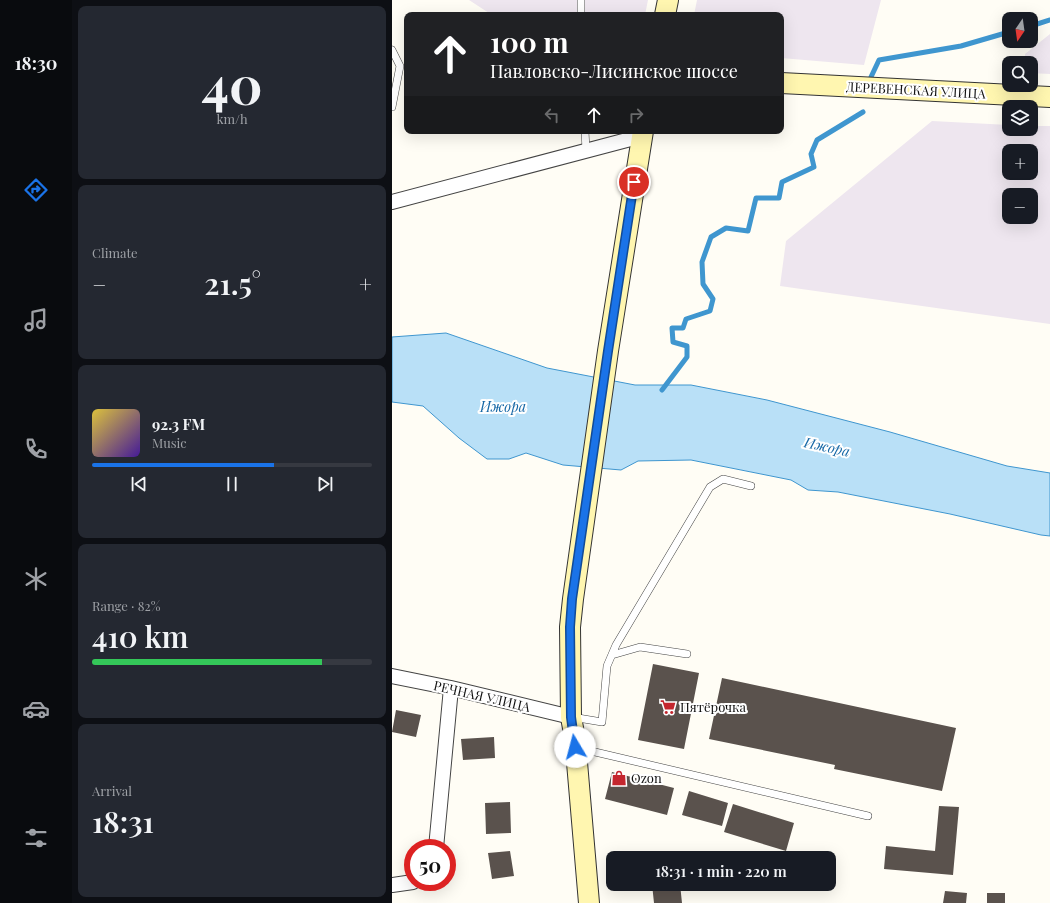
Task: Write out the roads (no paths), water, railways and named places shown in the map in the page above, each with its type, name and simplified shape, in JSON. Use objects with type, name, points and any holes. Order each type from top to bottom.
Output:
[{"type":"main road","points":[[666,12],[668,0]]},
{"type":"main road","name":"ДЕРЕВЕНСКАЯ УЛИЦА","points":[[784,83],[1050,97]]},
{"type":"main road","points":[[589,903],[571,717],[572,599],[608,351],[642,134]]},
{"type":"street","points":[[392,202],[642,134]]},
{"type":"street","name":"РЕЧНАЯ УЛИЦА","points":[[392,676],[451,688],[571,717]]},
{"type":"street","points":[[437,839],[451,688]]},
{"type":"street","points":[[392,884],[404,883]]},
{"type":"lane","points":[[581,0],[581,12]]},
{"type":"lane","points":[[392,50],[400,66],[392,107]]},
{"type":"lane","points":[[584,134],[586,150]]},
{"type":"lane","points":[[571,717],[602,722],[607,666],[616,645],[710,487],[723,479],[751,486]]},
{"type":"lane","points":[[612,655],[640,647],[687,654]]},
{"type":"lane","points":[[575,747],[868,816]]},
{"type":"water","name":"Ижора","points":[[446,333],[547,368],[635,385],[691,385],[767,400],[890,432],[1007,466],[1050,473],[1050,536],[950,514],[838,492],[808,490],[791,480],[691,460],[638,461],[621,470],[563,465],[526,453],[509,459],[487,459],[459,438],[423,406],[392,402],[392,337]]},
{"type":"waterway","points":[[1038,24],[1050,20]]},
{"type":"waterway","points":[[871,77],[879,60],[961,46],[1002,34]]},
{"type":"waterway","points":[[662,390],[687,357],[687,346],[673,342],[672,328],[683,328],[686,319],[710,311],[713,299],[703,284],[702,262],[711,237],[726,228],[748,231],[756,198],[779,198],[782,182],[814,167],[811,154],[817,140],[863,112]]},
{"type":"place","name":"Пятёрочка","points":[[668,707]]},
{"type":"place","name":"Ozon","points":[[619,778]]}]
